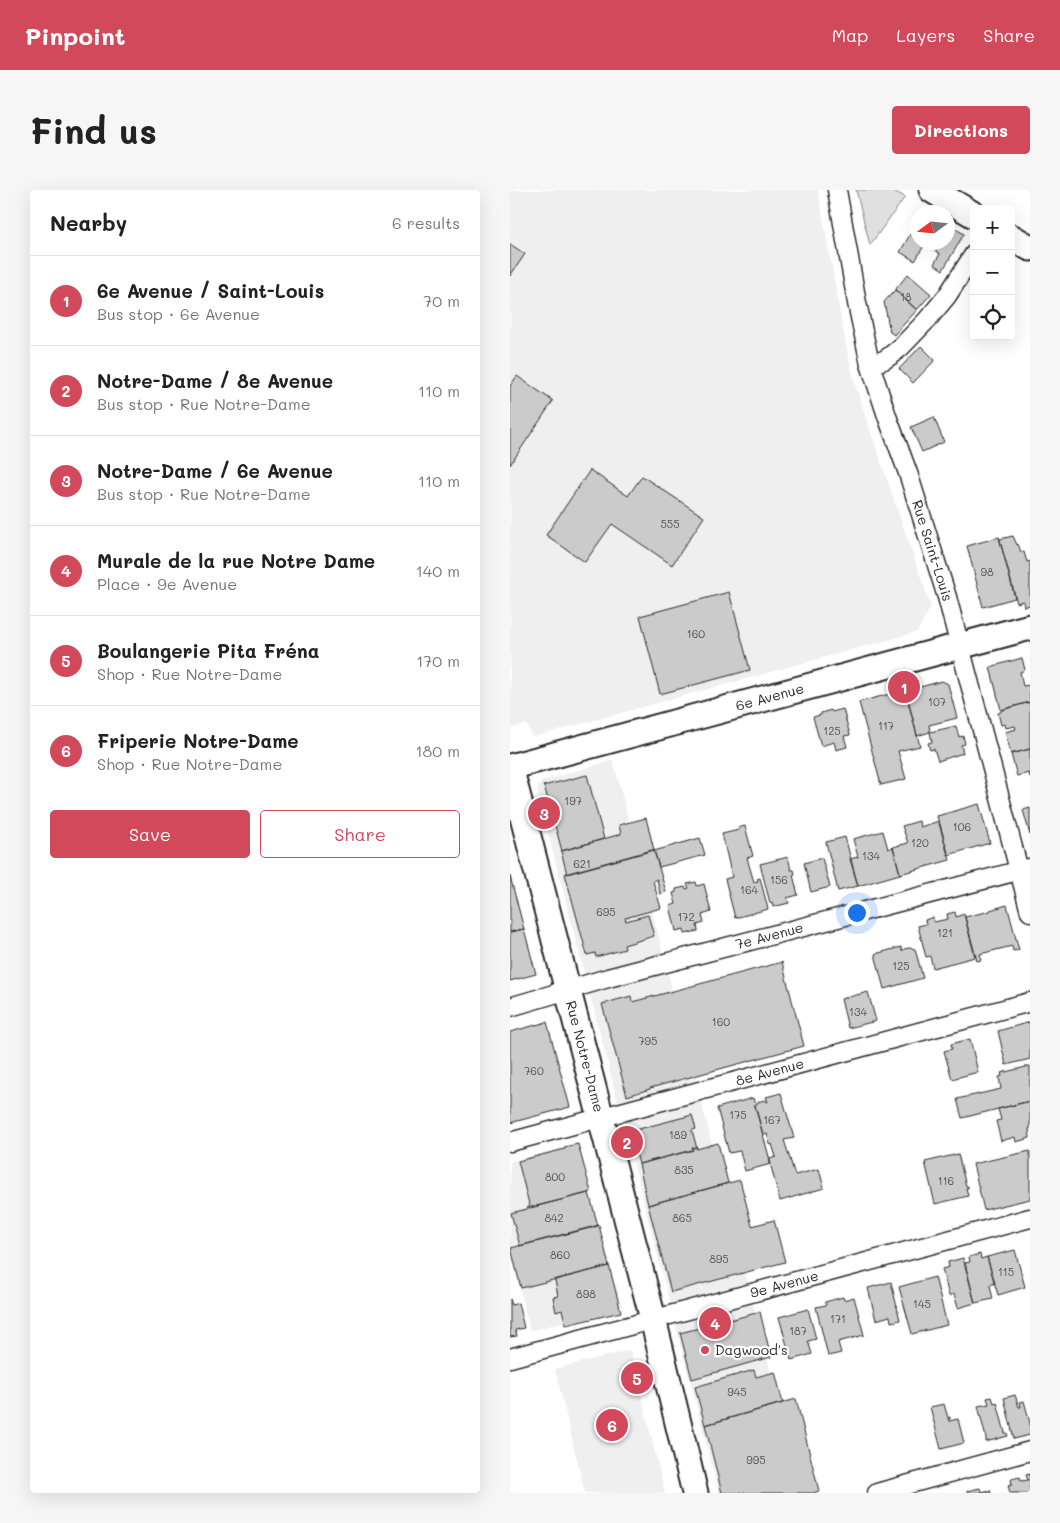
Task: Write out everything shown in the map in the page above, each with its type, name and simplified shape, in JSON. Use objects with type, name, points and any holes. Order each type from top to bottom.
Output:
[{"type":"street","name":"Rue Saint-Louis","points":[[837,190],[870,364],[934,554],[1025,869],[1030,912]]},
{"type":"street","points":[[932,190],[970,213]]},
{"type":"street","points":[[1015,239],[1030,248]]},
{"type":"street","points":[[870,364],[884,360],[901,347],[947,296],[970,260]]},
{"type":"street","name":"6e Avenue","points":[[510,766],[1030,627]]},
{"type":"street","name":"Rue Notre-Dame","points":[[510,766],[695,1493]]},
{"type":"street","name":"7e Avenue","points":[[510,1006],[608,978],[1025,869]]},
{"type":"street","name":"8e Avenue","points":[[510,1142],[1030,1002]]},
{"type":"street","name":"9e Avenue","points":[[510,1358],[1030,1218]]},
{"type":"street","points":[[877,1493],[1030,1451]]},
{"type":"shaded area","points":[[510,190],[818,190],[853,377],[931,607],[917,632],[533,737],[526,724],[510,729]]},
{"type":"shaded area","points":[[856,190],[892,190],[905,197],[870,245]]},
{"type":"shaded area","points":[[613,760],[802,1493],[719,1493],[537,790],[542,781]]},
{"type":"shaded area","points":[[576,1144],[622,1306],[530,1331],[510,1249],[510,1162]]},
{"type":"shaded area","points":[[630,1350],[665,1493],[585,1493],[555,1369]]},
{"type":"building","points":[[955,228],[964,234],[955,249]]},
{"type":"building","points":[[910,235],[910,250],[921,250],[915,261],[900,252]]},
{"type":"building","points":[[510,244],[525,254],[510,276]]},
{"type":"building","points":[[934,250],[955,250],[943,270],[934,264],[940,254]]},
{"type":"building","points":[[908,274],[931,294],[917,310],[895,290]]},
{"type":"building","points":[[895,290],[917,310],[894,335],[890,332],[884,302]]},
{"type":"building","points":[[921,346],[935,360],[913,383],[899,369]]},
{"type":"building","points":[[517,376],[553,401],[510,465],[510,386]]},
{"type":"building","points":[[934,417],[944,442],[922,452],[911,427]]},
{"type":"building","points":[[590,470],[628,496],[642,476],[704,517],[672,565],[612,524],[585,562],[546,535]]},
{"type":"building","points":[[1013,536],[1021,552],[1024,552],[1027,562],[1030,561],[1030,605],[1024,607],[1023,601],[1017,603],[1000,541],[1000,539]]},
{"type":"building","points":[[999,537],[1015,598],[983,607],[967,546]]},
{"type":"building","points":[[729,592],[750,670],[660,694],[640,616]]},
{"type":"building","points":[[1022,658],[1025,670],[1020,672],[1023,686],[1029,685],[1030,702],[1001,710],[990,667]]},
{"type":"building","points":[[942,681],[948,684],[957,718],[929,725],[930,732],[917,736],[906,691]]},
{"type":"building","points":[[905,690],[920,746],[898,751],[906,779],[881,785],[859,702]]},
{"type":"building","points":[[1030,702],[1030,749],[1011,754],[1005,732],[1016,729],[1015,726],[1006,728],[1005,724],[1001,725],[998,713],[1001,710]]},
{"type":"building","points":[[843,709],[850,735],[844,736],[847,747],[836,750],[834,742],[821,746],[813,717],[831,710],[832,712]]},
{"type":"building","points":[[956,726],[959,737],[963,736],[965,744],[961,745],[963,753],[938,761],[934,749],[930,750],[928,743],[932,742],[930,732]]},
{"type":"building","points":[[1030,749],[1030,777],[1029,773],[1017,776],[1011,754]]},
{"type":"building","points":[[587,775],[604,839],[562,851],[543,786]]},
{"type":"building","points":[[979,804],[990,843],[948,855],[937,816]]},
{"type":"building","points":[[1030,808],[1030,835],[1023,810]]},
{"type":"building","points":[[646,818],[654,850],[567,874],[561,851],[621,834],[619,825]]},
{"type":"building","points":[[919,821],[920,827],[939,821],[950,860],[900,874],[893,847],[908,843],[902,826]]},
{"type":"building","points":[[745,826],[753,856],[747,858],[754,882],[760,878],[768,909],[735,918],[725,879],[732,877],[722,834],[739,830],[738,828]]},
{"type":"building","points":[[883,831],[888,849],[893,847],[900,874],[858,886],[850,859],[858,857],[853,839]]},
{"type":"building","points":[[845,837],[858,886],[838,891],[826,842]]},
{"type":"building","points":[[700,838],[705,855],[659,867],[654,851]]},
{"type":"building","points":[[654,850],[666,892],[660,894],[657,879],[653,881],[661,908],[625,918],[626,921],[648,915],[654,936],[624,945],[625,949],[596,957],[595,953],[587,955],[565,874]]},
{"type":"building","points":[[788,857],[791,870],[794,870],[795,874],[793,875],[798,895],[787,898],[789,903],[773,907],[772,902],[770,903],[760,864]]},
{"type":"building","points":[[822,858],[830,887],[811,892],[804,863]]},
{"type":"building","points":[[510,876],[524,929],[510,932]]},
{"type":"building","points":[[696,882],[697,886],[704,884],[711,912],[702,915],[704,923],[697,925],[698,931],[685,934],[684,929],[676,931],[670,906],[676,904],[673,893],[676,892],[676,889],[689,888],[687,884]]},
{"type":"building","points":[[1007,905],[1019,950],[1013,951],[1012,946],[980,954],[981,960],[977,961],[965,917]]},
{"type":"building","points":[[955,912],[956,917],[964,914],[975,957],[933,968],[930,956],[926,957],[918,926],[926,924],[925,920],[933,917],[934,922],[948,919],[947,914]]},
{"type":"building","points":[[524,929],[536,974],[510,981],[510,932]]},
{"type":"building","points":[[901,947],[902,951],[909,948],[915,949],[923,978],[884,989],[875,954]]},
{"type":"building","points":[[782,962],[804,1046],[627,1096],[602,1004],[631,996],[632,1002]]},
{"type":"building","points":[[868,992],[876,1021],[848,1028],[841,999]]},
{"type":"building","points":[[547,1022],[570,1107],[510,1123],[510,1032]]},
{"type":"building","points":[[1030,1022],[1030,1059],[1006,1065],[998,1031]]},
{"type":"building","points":[[970,1039],[978,1072],[952,1079],[944,1051],[952,1049],[951,1044]]},
{"type":"building","points":[[1030,1066],[1030,1101],[962,1118],[957,1099],[1001,1089],[999,1077],[1002,1076],[1001,1073]]},
{"type":"building","points":[[781,1093],[794,1138],[784,1140],[795,1175],[819,1169],[824,1188],[780,1201],[769,1159],[776,1157],[767,1134],[763,1135],[755,1106],[758,1102],[764,1100],[768,1102],[766,1097]]},
{"type":"building","points":[[753,1098],[771,1164],[745,1171],[740,1151],[729,1153],[717,1108]]},
{"type":"building","points":[[1030,1101],[1030,1138],[1016,1142],[1015,1137],[1001,1141],[996,1121],[1001,1120],[998,1109]]},
{"type":"building","points":[[692,1115],[696,1129],[692,1130],[697,1149],[696,1147],[692,1148],[693,1150],[639,1164],[631,1136],[635,1130]]},
{"type":"building","points":[[718,1143],[728,1183],[648,1205],[639,1164],[693,1150],[692,1148],[696,1147],[697,1149]]},
{"type":"building","points":[[578,1144],[591,1192],[530,1208],[518,1161]]},
{"type":"building","points":[[1030,1151],[1030,1199],[984,1210],[973,1164]]},
{"type":"building","points":[[958,1154],[966,1186],[968,1186],[966,1188],[968,1196],[935,1204],[925,1162]]},
{"type":"building","points":[[740,1180],[752,1226],[774,1220],[785,1262],[671,1292],[648,1205]]},
{"type":"building","points":[[589,1193],[598,1226],[520,1246],[511,1213],[527,1209],[528,1207]]},
{"type":"building","points":[[599,1225],[609,1266],[521,1288],[511,1248]]},
{"type":"building","points":[[1015,1250],[1025,1287],[998,1295],[987,1257]]},
{"type":"building","points":[[980,1254],[981,1259],[987,1257],[995,1283],[990,1285],[993,1299],[975,1303],[965,1263],[970,1262],[969,1257]]},
{"type":"building","points":[[963,1258],[975,1303],[958,1308],[954,1294],[949,1296],[942,1269],[949,1267],[948,1262]]},
{"type":"building","points":[[609,1266],[621,1312],[566,1325],[562,1310],[556,1312],[553,1297],[558,1296],[555,1280]]},
{"type":"building","points":[[935,1277],[947,1325],[912,1334],[899,1287]]},
{"type":"building","points":[[891,1282],[900,1320],[891,1322],[890,1316],[876,1320],[868,1288]]},
{"type":"building","points":[[843,1297],[844,1300],[854,1297],[864,1335],[838,1342],[841,1353],[828,1356],[816,1307],[826,1305],[825,1302]]},
{"type":"building","points":[[510,1299],[512,1305],[518,1303],[524,1328],[515,1330],[517,1336],[510,1337]]},
{"type":"building","points":[[808,1309],[816,1339],[808,1341],[812,1354],[791,1360],[779,1317]]},
{"type":"building","points":[[760,1312],[771,1357],[692,1379],[680,1333]]},
{"type":"building","points":[[754,1370],[756,1377],[775,1372],[783,1403],[705,1425],[695,1387]]},
{"type":"building","points":[[1015,1395],[1019,1407],[1021,1407],[1020,1402],[1024,1401],[1030,1423],[1030,1435],[1014,1439],[1004,1398]]},
{"type":"building","points":[[992,1397],[994,1403],[997,1402],[1005,1433],[1008,1436],[986,1442],[978,1406],[989,1404],[987,1398]]},
{"type":"building","points":[[796,1399],[819,1491],[813,1493],[722,1493],[705,1425]]},
{"type":"building","points":[[944,1404],[948,1418],[950,1417],[949,1421],[958,1419],[964,1443],[941,1449],[930,1407]]},
{"type":"building","points":[[1030,1474],[1030,1493],[1010,1493],[1008,1485],[1012,1484],[1011,1479],[1020,1477],[1021,1481],[1028,1480],[1026,1475]]},
{"type":"building","points":[[980,1488],[981,1492],[990,1490],[991,1493],[968,1493],[967,1491]]},
{"type":"place","name":"6e Avenue / Saint-Louis","points":[[904,687]]},
{"type":"place","name":"Notre-Dame / 6e Avenue","points":[[544,813]]},
{"type":"place","name":"Notre-Dame / 8e Avenue","points":[[627,1142]]},
{"type":"place","name":"Murale de la rue Notre Dame","points":[[715,1323]]},
{"type":"place","name":"Dagwood's","points":[[705,1350]]},
{"type":"place","name":"Boulangerie Pita Fréna","points":[[637,1378]]},
{"type":"place","name":"Friperie Notre-Dame","points":[[612,1425]]}]
